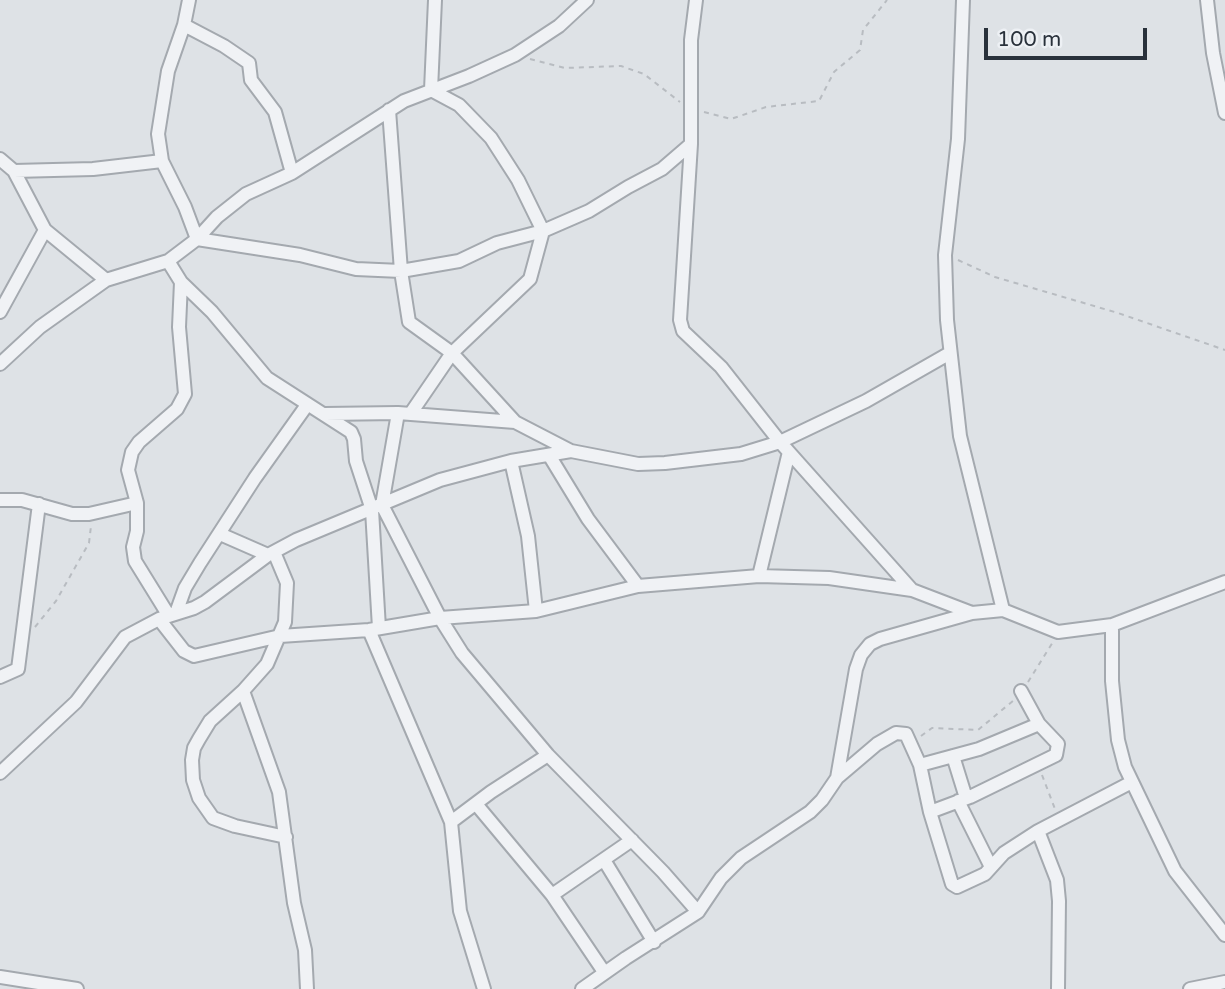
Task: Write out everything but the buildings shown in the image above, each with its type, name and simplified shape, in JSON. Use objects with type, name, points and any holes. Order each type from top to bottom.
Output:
[{"type":"street","points":[[189,0],[184,25],[168,72],[158,134],[162,162],[185,207],[197,239]]},
{"type":"street","points":[[430,90],[435,0]]},
{"type":"street","points":[[0,365],[40,327],[106,281],[168,261],[197,239],[246,194],[292,173],[388,110],[516,55],[548,35],[587,0]]},
{"type":"street","points":[[696,0],[691,40],[691,145],[681,328],[721,367],[785,447],[912,590]]},
{"type":"street","points":[[963,0],[958,139],[945,255],[950,353],[960,436],[1003,610]]},
{"type":"street","points":[[1207,0],[1213,53],[1225,113]]},
{"type":"street","points":[[184,25],[225,46],[249,64],[253,83],[275,112],[292,173]]},
{"type":"street","points":[[430,90],[459,105],[491,138],[519,180],[543,231],[530,279],[452,352],[404,413],[377,507],[374,629],[451,822],[460,911],[484,989]]},
{"type":"street","points":[[388,110],[401,271],[409,322],[452,352],[515,422],[571,451],[638,464],[665,463],[785,447],[950,353]]},
{"type":"street","points":[[197,239],[300,255],[356,269],[401,271],[459,261],[497,243],[543,231],[589,211],[662,169],[691,145]]},
{"type":"street","points":[[0,159],[14,171],[45,230],[106,281]]},
{"type":"street","points":[[14,171],[105,168],[162,162]]},
{"type":"street","points":[[0,312],[45,230]]},
{"type":"street","points":[[168,261],[181,282],[212,312],[267,378],[351,432],[356,461],[377,507],[462,653],[548,755],[632,839],[698,912]]},
{"type":"street","points":[[181,282],[179,327],[184,394],[177,409],[139,442],[132,452],[128,470],[137,503],[137,531],[133,547],[135,561],[168,616],[184,651],[194,656],[280,636],[374,629],[440,618],[536,611],[638,586],[759,576],[829,578],[912,590],[972,613]]},
{"type":"street","points":[[168,616],[254,478],[307,405]]},
{"type":"street","points":[[322,414],[404,413],[515,422]]},
{"type":"street","points":[[759,576],[785,447]]},
{"type":"street","points":[[0,773],[76,702],[125,637],[205,602],[271,554],[296,540],[440,480],[511,461],[571,451]]},
{"type":"street","points":[[549,455],[583,511],[638,586]]},
{"type":"street","points":[[511,461],[528,536],[536,611]]},
{"type":"street","points":[[0,500],[22,500],[69,514],[89,514],[137,503]]},
{"type":"street","points":[[0,677],[17,671],[39,504]]},
{"type":"street","points":[[220,534],[271,554],[288,589],[285,622],[267,664],[243,691],[210,721],[199,739],[192,760],[193,780],[199,797],[213,818],[235,826],[286,837]]},
{"type":"street","points":[[837,778],[856,669],[861,655],[870,644],[972,613],[1003,610],[1058,632],[1112,625],[1225,582]]},
{"type":"street","points":[[1112,625],[1112,681],[1117,729],[1130,783],[1175,870],[1225,935]]},
{"type":"street","points":[[243,691],[279,792],[294,903],[305,950],[307,989]]},
{"type":"street","points":[[930,812],[962,800],[1056,755],[1059,751],[1058,744],[1040,724],[1021,691]]},
{"type":"street","points":[[920,765],[1005,740],[1040,724]]},
{"type":"street","points":[[582,989],[698,912],[721,878],[741,858],[810,811],[828,793],[837,778],[877,744],[896,733],[906,734],[912,743],[954,887],[961,887],[985,874],[1004,853],[1038,831],[1130,783]]},
{"type":"street","points":[[451,822],[548,755]]},
{"type":"street","points":[[953,756],[962,800],[991,867]]},
{"type":"street","points":[[476,804],[552,895],[604,972]]},
{"type":"street","points":[[1038,831],[1057,880],[1058,989]]},
{"type":"street","points":[[552,895],[632,839]]},
{"type":"street","points":[[604,860],[654,942]]},
{"type":"street","points":[[0,977],[18,984],[77,989]]},
{"type":"street","points":[[1191,989],[1225,982]]},
{"type":"path","points":[[516,55],[565,68],[621,66],[644,74],[692,109],[731,119],[766,107],[819,100],[834,72],[860,50],[863,30],[887,0]]},
{"type":"path","points":[[945,255],[995,277],[1118,313],[1225,350]]},
{"type":"path","points":[[23,641],[56,601],[89,543],[89,514]]},
{"type":"path","points":[[912,743],[932,728],[978,730],[1009,706],[1058,632]]},
{"type":"path","points":[[1039,764],[1048,794],[1060,820]]}]
